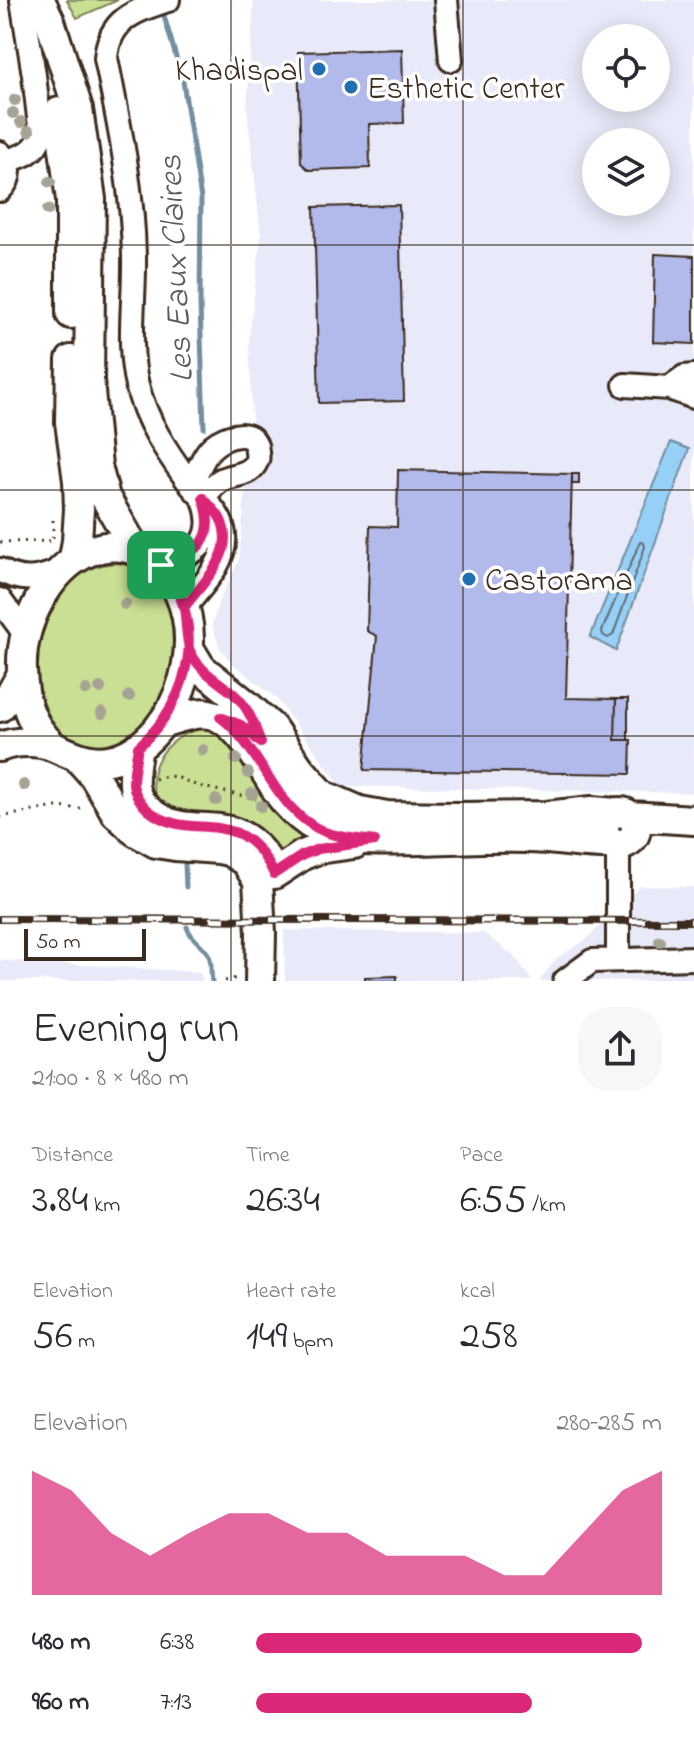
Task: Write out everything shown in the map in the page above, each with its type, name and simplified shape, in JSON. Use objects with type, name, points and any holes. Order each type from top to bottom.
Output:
[{"type":"main road","points":[[0,707],[9,697],[33,611],[62,570],[77,541],[79,509],[70,422],[71,200],[59,110],[22,0]]},
{"type":"main road","points":[[40,0],[50,21],[78,109],[91,199],[89,380],[97,466],[105,497],[136,551]]},
{"type":"main road","points":[[0,747],[14,742],[109,760],[123,756],[138,747],[162,723],[181,688],[189,648],[184,608],[173,580],[161,565],[136,551],[119,547],[89,551],[62,570]]},
{"type":"main road","points":[[189,648],[201,668],[224,688],[232,726],[281,797],[309,823],[336,835],[375,841]]},
{"type":"main road","points":[[23,652],[27,707],[34,726],[94,776],[126,824],[156,843],[229,851],[246,862],[258,881],[260,981]]},
{"type":"main road","points":[[162,723],[228,706],[272,728],[299,768],[323,795],[360,811],[387,816],[459,817],[546,816],[592,811],[620,828],[647,836],[694,836]]},
{"type":"main road","points":[[138,747],[133,787],[143,806],[171,824],[239,834],[262,853],[274,874],[277,981]]},
{"type":"main road","points":[[274,874],[318,849],[375,841],[530,838],[592,845],[620,828],[694,820]]},
{"type":"street","points":[[0,190],[10,173],[4,157],[29,153],[38,145],[41,135],[22,0]]},
{"type":"street","points":[[168,0],[140,9],[125,18],[107,44],[106,58],[129,189],[134,256],[136,382],[154,431],[219,517],[224,530],[225,542],[216,567],[184,608]]},
{"type":"street","points":[[446,0],[451,60]]},
{"type":"street","points":[[669,388],[684,377],[694,376]]},
{"type":"street","points":[[625,385],[669,388],[694,397]]},
{"type":"street","points":[[161,565],[190,555],[200,547],[209,524],[208,512],[197,491]]},
{"type":"street","points":[[0,570],[18,579],[33,579],[62,570]]},
{"type":"street","points":[[0,582],[27,589],[40,587],[62,570]]},
{"type":"street","points":[[0,600],[23,652]]},
{"type":"street","points":[[0,614],[23,652]]},
{"type":"street","points":[[228,706],[241,725],[261,743],[299,796],[315,810],[353,827],[620,828],[618,960]]},
{"type":"street","points":[[565,981],[592,961],[694,958]]},
{"type":"path","points":[[0,817],[56,807],[79,809],[109,800]]},
{"type":"shaded area","points":[[254,0],[694,0],[694,793],[341,786],[276,698],[232,663],[220,648],[212,626],[218,603],[239,560],[252,418],[249,339],[261,236],[247,108]]},
{"type":"shaded area","points":[[640,886],[694,887],[694,981],[539,981],[557,958],[587,939]]},
{"type":"shaded area","points":[[284,930],[484,933],[516,958],[532,981],[285,981]]},
{"type":"shaded area","points":[[0,960],[199,972],[203,981],[0,981]]},
{"type":"green space","points":[[67,0],[118,0],[77,18]]},
{"type":"green space","points":[[118,563],[146,573],[163,592],[172,631],[171,664],[161,695],[143,723],[119,740],[91,745],[66,736],[49,715],[40,691],[38,652],[49,613],[72,581],[91,568]]},
{"type":"green space","points":[[200,727],[216,729],[315,844],[281,854],[257,831],[240,822],[219,815],[176,810],[160,802],[155,794],[153,775],[160,756],[182,736]]},
{"type":"water","points":[[671,442],[689,449],[616,651],[590,637]]},
{"type":"building","name":"Esthetic Center","points":[[402,49],[404,123],[369,124],[370,168],[309,170],[301,163],[298,52]]},
{"type":"building","points":[[399,205],[404,401],[319,403],[314,207]]},
{"type":"building","points":[[655,254],[694,256],[694,344],[653,342]]},
{"type":"building","name":"Castorama","points":[[398,470],[572,474],[566,698],[616,699],[615,740],[631,740],[630,774],[364,770],[377,636],[367,631],[370,526],[397,527]]},
{"type":"building","points":[[572,474],[579,474],[579,484],[572,484]]},
{"type":"building","points":[[616,699],[628,699],[628,740],[615,740]]},
{"type":"building","points":[[397,976],[397,981],[365,981],[365,977]]},
{"type":"waterway","name":"Les Eaux Claires","points":[[164,16],[183,81],[201,199],[204,428]]},
{"type":"waterway","name":"Les Eaux Claires","points":[[185,864],[186,887]]},
{"type":"waterway","name":"Les Eaux Claires","points":[[187,927],[210,957],[212,981]]},
{"type":"railway","points":[[0,919],[694,921]]},
{"type":"place","name":"Khadispal","points":[[319,69]]},
{"type":"place","name":"Esthetic Center","points":[[351,87]]},
{"type":"place","name":"Castorama","points":[[469,579]]},
{"type":"route","points":[[161,565],[181,595],[189,648],[181,688],[171,708],[162,723],[138,747],[133,787],[143,806],[171,824],[239,834],[262,853],[274,874],[318,849],[375,841],[327,833],[309,823],[281,797],[244,741],[220,717],[241,725],[261,743],[252,720],[235,695],[201,668],[189,648],[184,608],[216,567],[225,542],[219,517],[203,498],[209,524],[200,547],[190,555],[161,565]]}]
